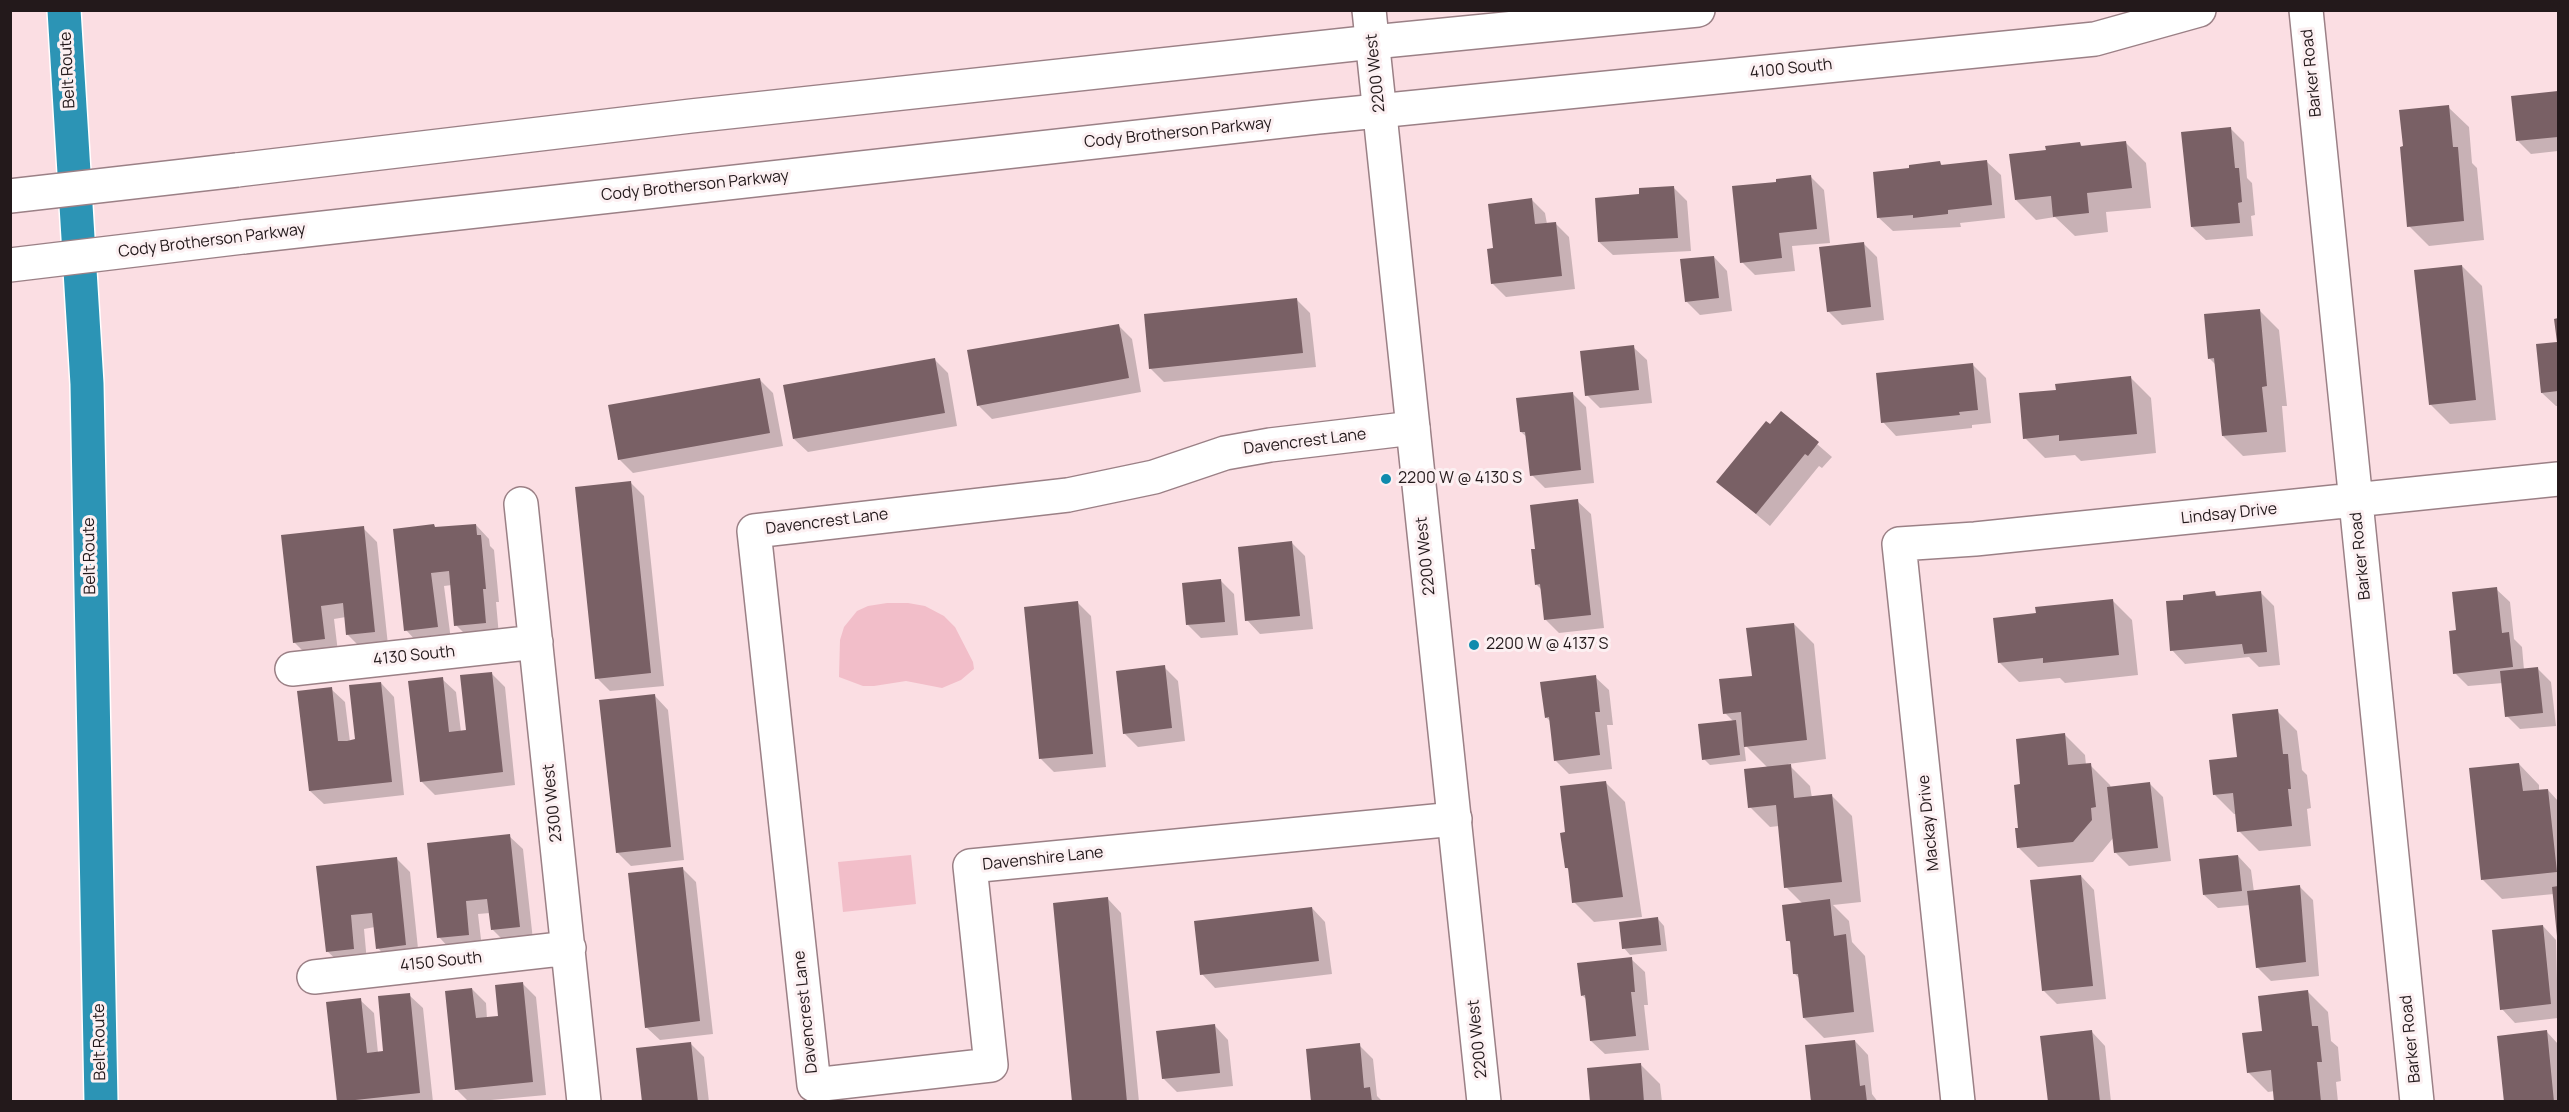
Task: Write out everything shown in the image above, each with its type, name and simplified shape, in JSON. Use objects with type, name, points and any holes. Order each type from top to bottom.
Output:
[{"type":"highway","name":"Belt Route","points":[[64,10],[87,384],[101,1101]]},
{"type":"street","points":[[10,196],[703,114],[1371,26],[1698,10]]},
{"type":"street","name":"4100 South","points":[[1381,110],[2096,39],[2199,10]]},
{"type":"street","name":"Barker Road","points":[[2306,10],[2417,1101]]},
{"type":"street","name":"2200 West","points":[[1371,26],[1484,1101]]},
{"type":"street","name":"Cody Brotherson Parkway","points":[[10,265],[1381,110]]},
{"type":"street","name":"Davencrest Lane","points":[[814,1084],[754,531],[1068,495],[1154,477],[1225,453],[1270,445],[1413,428]]},
{"type":"street","name":"Lindsay Drive","points":[[1899,544],[2355,501],[2559,479]]},
{"type":"street","name":"2300 West","points":[[521,504],[584,1101]]},
{"type":"street","name":"Mackay Drive","points":[[1899,544],[1958,1101]]},
{"type":"street","name":"4130 South","points":[[292,669],[536,642]]},
{"type":"street","name":"Davenshire Lane","points":[[814,1084],[991,1065],[970,867],[1455,819]]},
{"type":"street","name":"4150 South","points":[[314,977],[568,948]]},
{"type":"shaded area","points":[[887,603],[925,606],[944,616],[955,627],[973,662],[974,669],[961,680],[942,688],[906,681],[863,686],[839,677],[840,640],[844,627],[857,611],[868,606]]},
{"type":"shaded area","points":[[911,855],[916,904],[843,912],[838,862]]},
{"type":"building","points":[[2558,91],[2558,137],[2516,141],[2511,96]]},
{"type":"building","points":[[2449,105],[2453,147],[2458,147],[2464,221],[2407,227],[2399,110]]},
{"type":"building","points":[[2231,127],[2235,168],[2239,168],[2242,202],[2238,203],[2240,223],[2191,227],[2181,132]]},
{"type":"building","points":[[2126,141],[2132,188],[2087,193],[2089,213],[2053,217],[2051,196],[2015,200],[2009,154],[2046,150],[2045,146],[2080,142],[2081,146]]},
{"type":"building","points":[[1987,160],[1992,205],[1948,210],[1948,214],[1913,218],[1913,215],[1877,218],[1873,172],[1909,168],[1909,165],[1940,161],[1941,165]]},
{"type":"building","points":[[1811,175],[1817,229],[1779,233],[1782,258],[1740,263],[1732,186],[1776,182],[1776,179]]},
{"type":"building","points":[[1674,186],[1678,238],[1598,242],[1595,198],[1639,194],[1639,188]]},
{"type":"building","points":[[1532,198],[1535,224],[1556,222],[1562,276],[1491,284],[1487,249],[1493,248],[1488,204]]},
{"type":"building","points":[[1864,242],[1871,307],[1827,312],[1819,247]]},
{"type":"building","points":[[1714,256],[1719,298],[1685,302],[1680,259]]},
{"type":"building","points":[[2462,265],[2476,400],[2429,405],[2414,270]]},
{"type":"building","points":[[1297,298],[1303,353],[1149,369],[1144,314]]},
{"type":"building","points":[[2260,309],[2267,386],[2262,387],[2267,432],[2222,436],[2214,358],[2208,359],[2204,314]]},
{"type":"building","points":[[2558,318],[2558,391],[2541,393],[2536,344],[2557,342],[2554,319]]},
{"type":"building","points":[[1119,324],[1129,378],[977,406],[967,350]]},
{"type":"building","points":[[1634,345],[1639,390],[1585,396],[1580,351]]},
{"type":"building","points":[[935,358],[945,413],[793,439],[783,385]]},
{"type":"building","points":[[1973,363],[1978,410],[1959,412],[1960,415],[1881,423],[1876,373]]},
{"type":"building","points":[[2131,376],[2137,434],[2059,441],[2059,435],[2023,439],[2019,393],[2056,390],[2055,384]]},
{"type":"building","points":[[760,378],[770,433],[618,460],[608,405]]},
{"type":"building","points":[[1573,392],[1581,470],[1530,476],[1525,432],[1520,432],[1516,398]]},
{"type":"building","points":[[1781,411],[1819,442],[1808,456],[1805,454],[1756,514],[1716,482],[1766,421],[1770,424]]},
{"type":"building","points":[[631,481],[651,673],[595,679],[575,487]]},
{"type":"building","points":[[1578,499],[1591,615],[1544,620],[1540,584],[1535,585],[1531,549],[1535,549],[1530,505]]},
{"type":"building","points":[[434,524],[435,527],[476,524],[477,535],[481,535],[486,589],[483,589],[486,623],[454,626],[449,571],[431,573],[438,627],[404,631],[393,529]]},
{"type":"building","points":[[364,526],[375,632],[346,635],[343,603],[321,606],[325,639],[293,643],[281,535]]},
{"type":"building","points":[[1292,541],[1300,616],[1245,621],[1238,547]]},
{"type":"building","points":[[1221,579],[1225,622],[1186,625],[1182,583]]},
{"type":"building","points":[[2497,587],[2502,633],[2509,632],[2513,667],[2453,674],[2449,631],[2456,630],[2452,592]]},
{"type":"building","points":[[2215,591],[2216,596],[2261,591],[2267,652],[2244,654],[2242,644],[2170,651],[2166,601],[2183,600],[2183,595]]},
{"type":"building","points":[[2113,599],[2119,655],[2043,663],[2043,658],[1998,663],[1993,618],[2036,613],[2035,607]]},
{"type":"building","points":[[1078,601],[1093,754],[1039,759],[1024,607]]},
{"type":"building","points":[[1794,623],[1807,740],[1744,747],[1741,712],[1723,714],[1719,679],[1752,676],[1746,628]]},
{"type":"building","points":[[1165,665],[1172,728],[1123,734],[1116,671]]},
{"type":"building","points":[[2538,667],[2543,713],[2505,717],[2500,671]]},
{"type":"building","points":[[492,672],[503,772],[420,782],[408,681],[443,677],[449,732],[466,730],[460,675]]},
{"type":"building","points":[[1596,675],[1600,712],[1595,712],[1600,755],[1554,761],[1549,717],[1545,718],[1540,682]]},
{"type":"building","points":[[381,682],[392,782],[309,791],[297,691],[332,687],[338,741],[347,741],[355,739],[349,685]]},
{"type":"building","points":[[655,694],[671,847],[616,853],[599,700]]},
{"type":"building","points":[[2278,709],[2283,754],[2288,754],[2291,789],[2288,789],[2292,826],[2237,832],[2233,793],[2213,795],[2209,760],[2237,757],[2232,714]]},
{"type":"building","points":[[1736,720],[1740,755],[1702,760],[1698,724]]},
{"type":"building","points":[[2065,733],[2068,765],[2091,763],[2096,807],[2091,808],[2092,820],[2073,842],[2017,848],[2015,828],[2018,828],[2014,785],[2020,784],[2016,739]]},
{"type":"building","points":[[2519,763],[2523,791],[2548,789],[2557,872],[2481,880],[2469,768]]},
{"type":"building","points":[[1791,764],[1794,798],[1832,794],[1842,882],[1784,888],[1776,805],[1748,808],[1744,769]]},
{"type":"building","points":[[1606,781],[1623,897],[1572,903],[1568,868],[1565,868],[1560,833],[1565,832],[1560,786]]},
{"type":"building","points":[[2150,782],[2158,848],[2114,853],[2107,787]]},
{"type":"building","points":[[510,834],[520,927],[491,930],[487,899],[466,901],[469,935],[437,938],[427,843]]},
{"type":"building","points":[[2238,855],[2242,891],[2203,895],[2199,859]]},
{"type":"building","points":[[397,857],[406,945],[376,949],[372,913],[351,915],[354,949],[326,952],[316,866]]},
{"type":"building","points":[[683,867],[700,1021],[645,1028],[628,873]]},
{"type":"building","points":[[2081,875],[2093,986],[2042,991],[2030,880]]},
{"type":"building","points":[[2300,885],[2306,962],[2256,968],[2247,891]]},
{"type":"building","points":[[2558,886],[2558,936],[2557,936],[2552,887]]},
{"type":"building","points":[[1108,897],[1127,1102],[1072,1102],[1053,903]]},
{"type":"building","points":[[1830,899],[1834,936],[1846,934],[1854,1012],[1803,1018],[1798,974],[1793,974],[1790,941],[1786,941],[1782,905]]},
{"type":"building","points":[[1312,907],[1319,961],[1200,975],[1194,921]]},
{"type":"building","points":[[1658,917],[1661,945],[1622,949],[1619,922]]},
{"type":"building","points":[[2543,925],[2551,1004],[2500,1010],[2492,930]]},
{"type":"building","points":[[1632,957],[1635,992],[1631,992],[1636,1036],[1590,1041],[1585,995],[1581,996],[1577,963]]},
{"type":"building","points":[[523,982],[533,1082],[455,1090],[445,991],[472,988],[476,1018],[498,1016],[495,985]]},
{"type":"building","points":[[2308,990],[2312,1026],[2318,1026],[2322,1062],[2317,1062],[2321,1102],[2274,1102],[2271,1070],[2247,1073],[2242,1033],[2262,1031],[2258,996]]},
{"type":"building","points":[[410,993],[420,1093],[337,1102],[326,1002],[361,998],[367,1053],[383,1051],[378,996]]},
{"type":"building","points":[[1215,1024],[1220,1073],[1162,1079],[1156,1031]]},
{"type":"building","points":[[2092,1030],[2100,1102],[2048,1102],[2040,1036]]},
{"type":"building","points":[[2547,1030],[2554,1102],[2504,1102],[2497,1036]]},
{"type":"building","points":[[1855,1040],[1860,1086],[1865,1085],[1867,1102],[1811,1102],[1805,1045]]},
{"type":"building","points":[[691,1042],[698,1102],[642,1102],[636,1048]]},
{"type":"building","points":[[1360,1043],[1364,1088],[1370,1087],[1372,1102],[1311,1102],[1306,1049]]},
{"type":"building","points":[[1641,1063],[1644,1102],[1590,1102],[1587,1068]]},
{"type":"place","name":"2200 W @ 4130 S","points":[[1386,479]]},
{"type":"place","name":"2200 W @ 4137 S","points":[[1474,645]]}]
